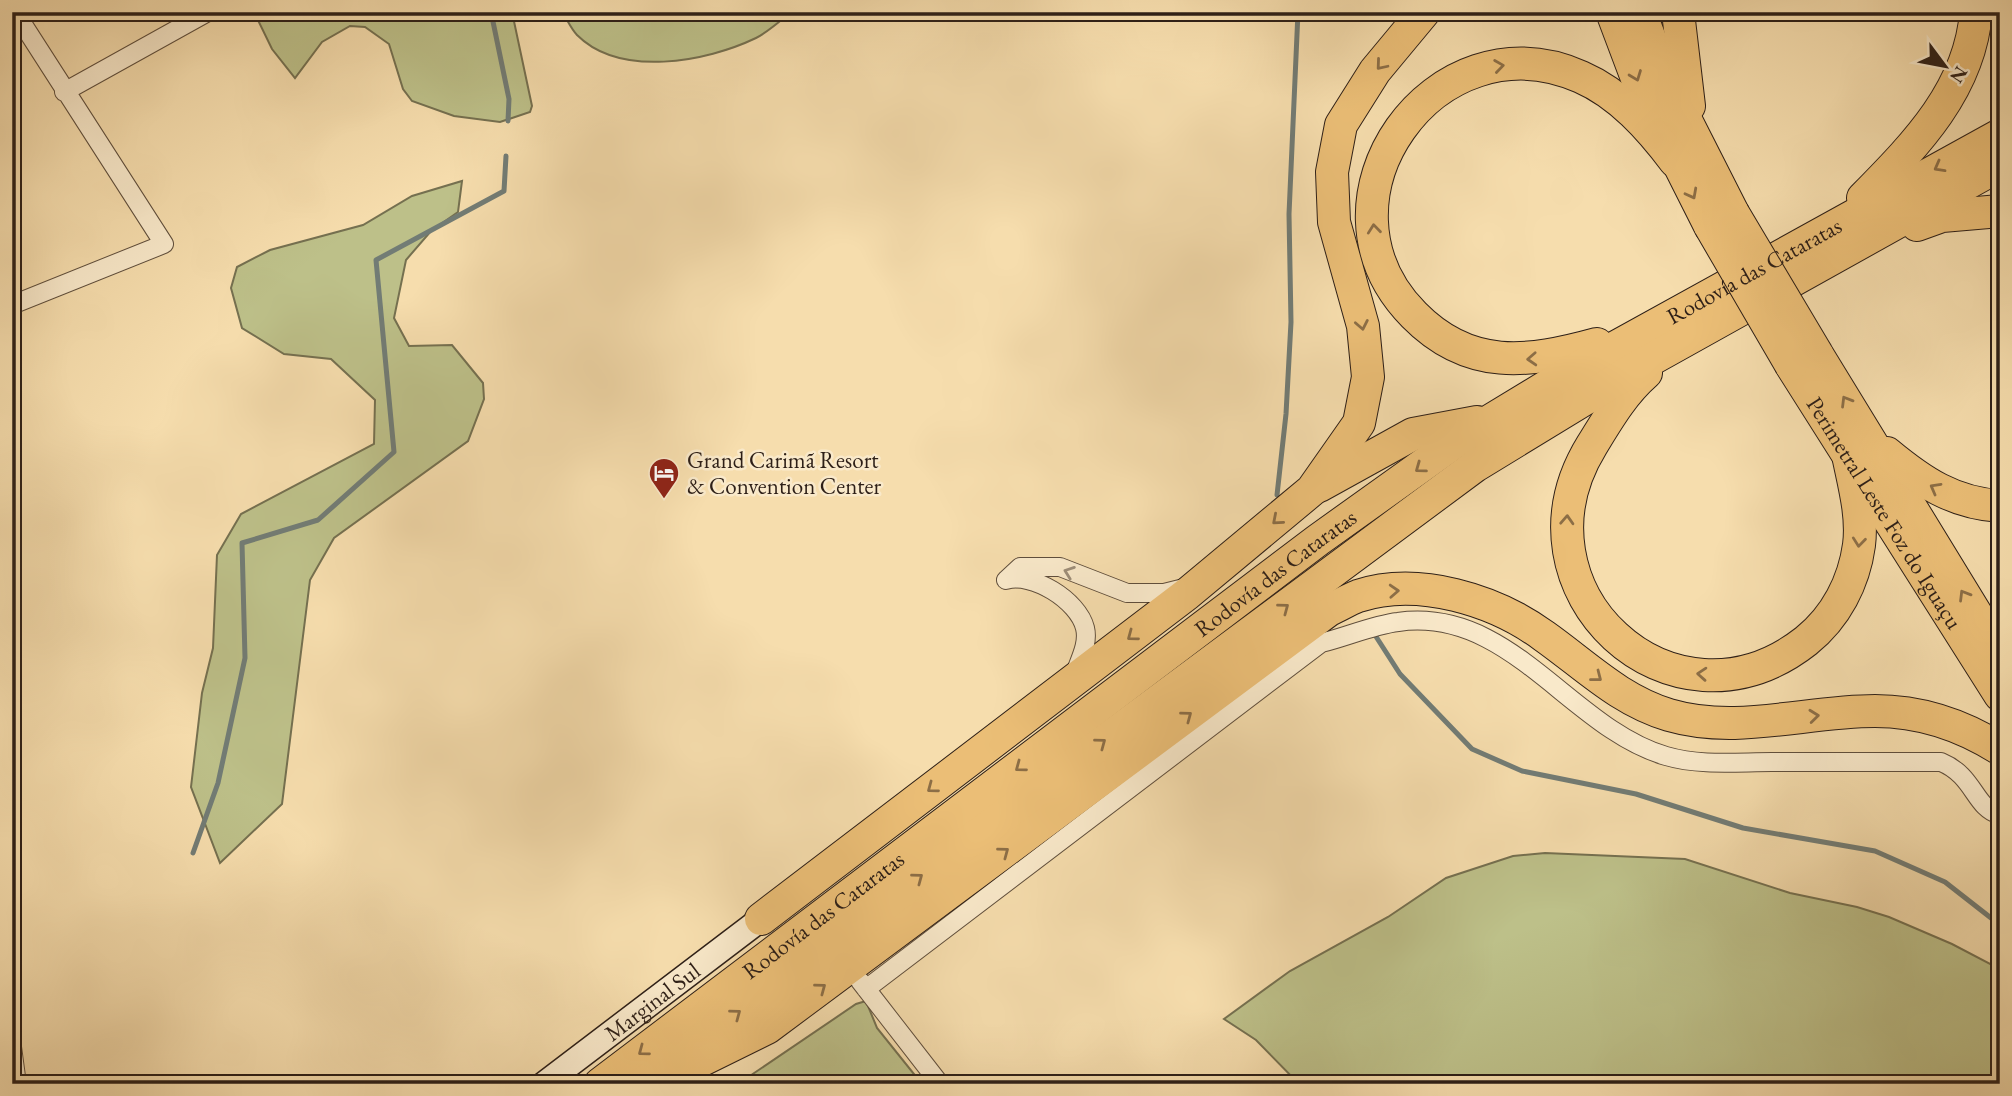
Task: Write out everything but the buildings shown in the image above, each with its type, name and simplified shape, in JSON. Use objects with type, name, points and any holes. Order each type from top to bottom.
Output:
[{"type":"highway","points":[[1312,490],[1359,423],[1368,377],[1363,326],[1334,222],[1332,172],[1340,125],[1375,71],[1424,12]]},
{"type":"highway","points":[[1612,12],[1641,89],[1687,155]]},
{"type":"highway","points":[[1640,12],[1665,79],[1687,155]]},
{"type":"highway","points":[[1678,12],[1689,106],[1687,155]]},
{"type":"highway","points":[[1838,223],[1907,152],[1943,107],[1969,53],[1976,12]]},
{"type":"highway","points":[[1645,330],[1546,358],[1490,357],[1454,345],[1423,324],[1388,279],[1373,225],[1375,187],[1383,159],[1395,133],[1420,104],[1461,77],[1507,65],[1555,68],[1599,87],[1687,155]]},
{"type":"highway","name":"Rodovía das Cataratas","points":[[600,1084],[1318,540],[1455,442],[1645,330],[2000,135]]},
{"type":"highway","name":"Perimetral Leste Foz do Iguaçu","points":[[1687,155],[1721,219],[1804,360],[1857,444],[2000,653]]},
{"type":"highway","name":"Rodovía das Cataratas","points":[[642,1084],[1475,467],[1688,338],[2000,165]]},
{"type":"highway","points":[[1828,261],[1942,216],[2000,211]]},
{"type":"highway","points":[[1688,338],[1631,387],[1585,456],[1570,495],[1566,536],[1574,576],[1593,613],[1621,643],[1657,664],[1687,672],[1718,675],[1749,670],[1779,659],[1813,635],[1839,603],[1849,584],[1859,544],[1857,444],[1944,493],[1970,502],[2000,506]]},
{"type":"highway","points":[[761,919],[1205,580],[1312,490],[1413,434],[1495,418]]},
{"type":"highway","name":"Perimetral Leste Foz do Iguaçu","points":[[1857,444],[2000,695]]},
{"type":"highway","points":[[655,1084],[858,978],[1329,611],[1358,596],[1412,590],[1462,597],[1486,604],[1543,635],[1622,695],[1686,719],[1725,724],[1875,711],[1901,713],[1948,723],[1975,734],[2000,749]]},
{"type":"highway","points":[[761,919],[880,873]]},
{"type":"street","points":[[12,305],[164,244],[15,12]]},
{"type":"street","points":[[64,92],[208,12]]},
{"type":"street","points":[[1071,683],[1084,649],[1085,629],[1078,613],[1039,583],[1016,576],[1006,580],[1020,567],[1060,568],[1127,593],[1164,593],[1205,580]]},
{"type":"street","points":[[940,1084],[858,978],[1321,643],[1396,622],[1443,623],[1480,635],[1513,654],[1622,734],[1665,756],[1713,762],[1941,762],[1963,774],[1982,804],[2000,815]]},
{"type":"street","name":"Marginal Sul","points":[[544,1084],[761,919]]},
{"type":"street","points":[[692,1084],[766,1028]]},
{"type":"street","points":[[12,1047],[17,1084]]},
{"type":"green space","points":[[254,12],[512,12],[532,106],[530,112],[500,122],[454,116],[412,101],[403,89],[389,44],[365,27],[350,26],[322,42],[295,78],[272,49]]},
{"type":"green space","points":[[562,12],[791,12],[760,36],[736,47],[689,59],[664,62],[616,57],[595,48],[577,35]]},
{"type":"green space","points":[[462,181],[458,212],[431,231],[406,260],[394,318],[409,346],[452,345],[483,383],[484,399],[468,441],[334,538],[310,580],[282,804],[220,863],[191,787],[202,693],[213,648],[217,555],[241,514],[374,444],[375,400],[331,359],[284,354],[242,328],[231,288],[237,267],[270,250],[363,225],[412,196]]},
{"type":"green space","points":[[1545,853],[1685,859],[1790,893],[1857,907],[1889,917],[1952,944],[2000,969],[2000,1084],[1299,1084],[1256,1040],[1224,1019],[1290,971],[1388,917],[1446,878],[1513,856]]},
{"type":"green space","points":[[866,1001],[877,1028],[922,1084],[738,1084],[856,1004]]},
{"type":"waterway","points":[[491,12],[509,99],[508,121]]},
{"type":"waterway","points":[[1277,495],[1286,414],[1291,322],[1289,214],[1298,12]]},
{"type":"waterway","points":[[193,853],[218,783],[245,658],[242,543],[318,520],[394,452],[376,260],[504,191],[506,156]]},
{"type":"waterway","points":[[1375,635],[1400,674],[1472,749],[1522,771],[1636,794],[1743,828],[1875,851],[1945,882],[2000,925]]},
{"type":"waterway","points":[[714,1081],[720,1084]]},
{"type":"place","name":"Grand Carimã Resort & Convention Center","points":[[664,500]]}]
